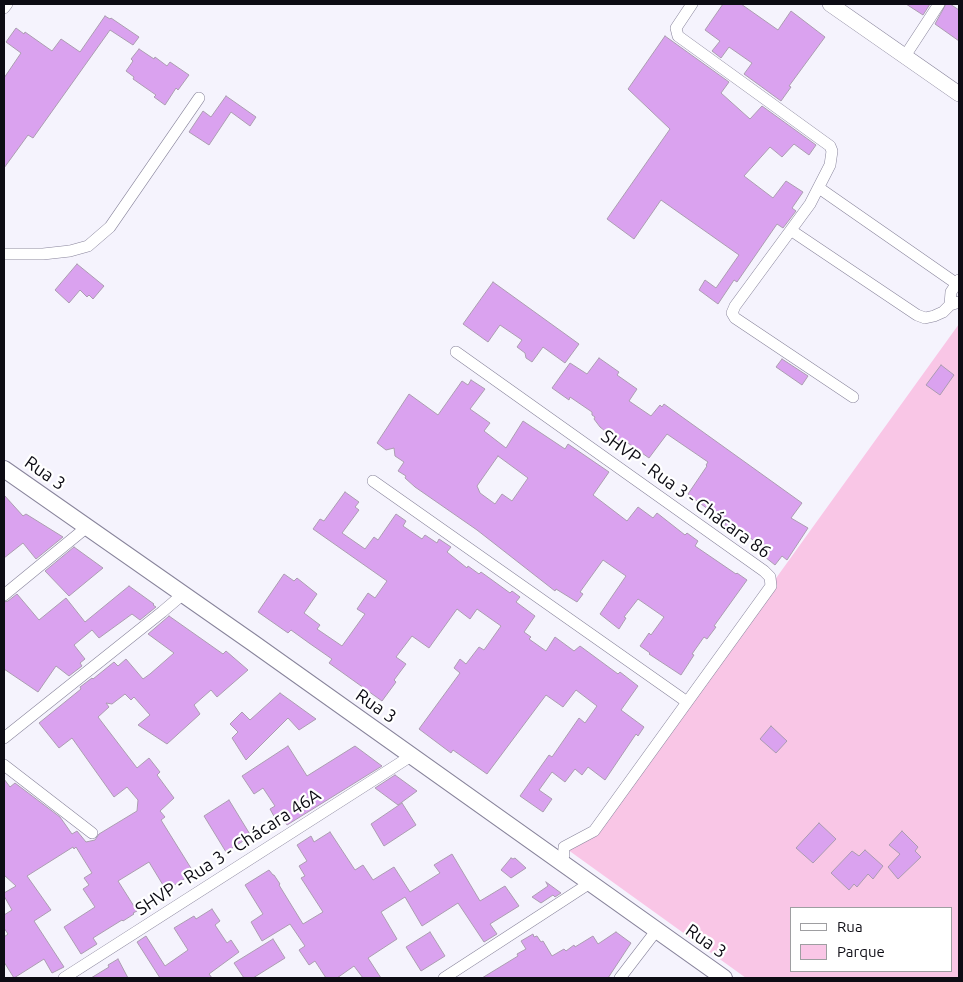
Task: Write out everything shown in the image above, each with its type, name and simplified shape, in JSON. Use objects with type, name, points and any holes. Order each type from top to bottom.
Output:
[{"type":"main road","name":"Rua 3","points":[[4,469],[724,978]]},
{"type":"street","points":[[4,8],[7,4]]},
{"type":"street","points":[[692,4],[676,28],[678,36],[830,146],[832,151],[830,165],[819,188],[792,230],[735,306],[732,313],[736,318],[853,397]]},
{"type":"street","points":[[830,4],[959,94]]},
{"type":"street","points":[[905,56],[939,4]]},
{"type":"street","points":[[4,254],[43,254],[70,251],[88,246],[110,227],[199,98]]},
{"type":"street","points":[[792,230],[917,315],[925,318],[934,316],[954,304],[951,292],[958,282],[819,188]]},
{"type":"street","name":"SHVP - Rua 3 - Chácara 86","points":[[456,352],[770,577],[770,586],[594,831],[564,847],[563,865]]},
{"type":"street","points":[[373,481],[687,702]]},
{"type":"street","points":[[4,595],[87,527]]},
{"type":"street","points":[[4,738],[182,595]]},
{"type":"street","name":"SHVP - Rua 3 - Chácara 46A","points":[[64,978],[412,756]]},
{"type":"street","points":[[4,765],[92,833]]},
{"type":"street","points":[[444,978],[590,883]]},
{"type":"street","points":[[620,978],[656,931]]},
{"type":"green space","points":[[959,324],[959,978],[746,978],[564,847],[594,831]]},
{"type":"building","points":[[723,4],[741,4],[778,30],[791,11],[825,37],[789,86],[791,87],[781,101],[744,74],[752,63],[729,47],[721,58],[712,51],[720,41],[705,30]]},
{"type":"building","points":[[906,4],[930,4],[923,15]]},
{"type":"building","points":[[946,4],[950,4],[959,10],[959,41],[935,24]]},
{"type":"building","points":[[105,16],[139,37],[133,45],[110,30],[33,138],[28,135],[4,168],[4,78],[21,53],[6,42],[16,28],[52,51],[61,39],[80,52]]},
{"type":"building","points":[[665,36],[729,82],[721,93],[750,119],[762,106],[816,145],[809,155],[794,144],[782,157],[770,147],[744,176],[773,198],[786,181],[803,192],[792,208],[796,211],[783,228],[777,224],[737,282],[734,280],[718,304],[699,290],[705,280],[716,288],[739,255],[661,200],[634,239],[607,219],[670,129],[628,89]]},
{"type":"building","points":[[139,49],[167,66],[170,62],[189,75],[178,90],[176,88],[165,105],[154,97],[156,95],[133,79],[134,77],[126,71],[133,61],[131,59]]},
{"type":"building","points":[[226,96],[256,117],[250,126],[231,112],[209,145],[189,132],[203,111],[211,117]]},
{"type":"building","points":[[77,264],[104,286],[93,299],[89,295],[87,297],[80,290],[69,303],[55,290]]},
{"type":"building","points":[[493,282],[579,344],[565,363],[543,347],[532,362],[517,347],[522,340],[500,325],[488,342],[463,324]]},
{"type":"building","points":[[599,358],[619,372],[617,375],[637,389],[629,401],[651,416],[660,405],[662,407],[664,404],[802,503],[791,518],[808,528],[787,560],[782,556],[775,565],[765,557],[769,551],[737,529],[733,535],[723,528],[726,523],[688,494],[708,462],[667,434],[649,458],[628,443],[625,447],[600,427],[594,419],[595,417],[592,415],[592,412],[570,397],[569,400],[552,388],[570,363],[587,374]]},
{"type":"building","points":[[782,359],[808,376],[802,385],[776,367]]},
{"type":"building","points":[[941,365],[954,375],[940,395],[926,385]]},
{"type":"building","points":[[471,380],[485,389],[470,409],[490,423],[484,431],[506,448],[523,421],[565,449],[568,444],[609,472],[593,495],[627,521],[638,507],[653,518],[657,513],[685,535],[687,533],[698,541],[695,546],[747,580],[714,626],[716,627],[707,639],[704,637],[692,654],[694,655],[681,675],[640,646],[664,617],[638,599],[624,617],[626,618],[619,629],[600,614],[626,576],[603,560],[580,592],[583,594],[577,602],[556,589],[555,591],[477,530],[415,487],[405,478],[406,476],[398,471],[404,462],[395,456],[394,448],[386,450],[377,443],[409,394],[438,415],[462,381],[468,385]],"holes":[[[498,456],[528,478],[512,501],[502,494],[495,504],[480,493],[477,486]]]},
{"type":"building","points":[[345,492],[359,502],[355,507],[359,510],[342,533],[365,549],[374,537],[378,540],[396,514],[406,521],[403,526],[422,539],[425,535],[437,543],[439,539],[451,547],[447,552],[467,568],[468,566],[479,574],[481,572],[510,593],[512,591],[520,597],[516,602],[535,616],[524,632],[531,637],[529,639],[546,651],[555,637],[574,651],[580,646],[638,686],[621,710],[644,727],[638,736],[636,734],[605,780],[588,767],[582,775],[575,769],[565,782],[552,772],[539,790],[552,799],[543,812],[520,796],[549,755],[552,757],[579,718],[585,723],[597,706],[576,690],[563,707],[546,695],[487,774],[453,750],[451,753],[419,729],[460,673],[454,668],[460,659],[466,664],[479,647],[484,650],[501,626],[477,609],[470,619],[457,609],[429,648],[412,636],[396,657],[406,664],[382,701],[329,663],[332,659],[291,630],[288,633],[258,612],[284,574],[294,581],[297,578],[317,594],[304,613],[320,625],[317,629],[342,646],[365,614],[357,609],[368,593],[375,598],[387,581],[313,529],[320,519],[324,521]]},
{"type":"building","points":[[4,495],[23,516],[26,514],[63,537],[36,559],[23,543],[4,558]]},
{"type":"building","points":[[74,547],[103,568],[69,596],[45,571]]},
{"type":"building","points":[[129,586],[156,607],[140,620],[132,614],[99,638],[92,630],[74,645],[85,659],[80,663],[82,666],[69,676],[56,666],[38,692],[4,669],[4,602],[17,594],[39,620],[66,598],[85,622]]},
{"type":"building","points":[[169,616],[223,654],[226,651],[248,670],[217,697],[211,690],[194,705],[200,714],[167,744],[138,725],[150,715],[134,697],[131,700],[125,694],[112,704],[106,703],[109,707],[98,717],[137,768],[149,758],[160,772],[157,775],[174,798],[160,811],[165,817],[161,820],[194,873],[166,890],[149,862],[118,881],[137,911],[93,938],[97,944],[81,954],[64,927],[95,907],[83,889],[89,885],[84,878],[92,873],[76,847],[74,849],[73,847],[27,876],[51,910],[34,921],[64,967],[52,973],[44,959],[14,978],[4,962],[4,937],[8,934],[4,928],[4,915],[12,910],[4,893],[16,886],[4,875],[4,779],[10,787],[15,783],[60,817],[72,834],[77,831],[86,842],[95,840],[99,834],[137,811],[138,800],[127,787],[114,797],[72,738],[59,748],[39,723],[81,689],[80,687],[114,662],[118,666],[126,659],[143,679],[150,674],[174,653],[148,634]]},
{"type":"building","points":[[280,693],[316,719],[299,730],[288,718],[246,760],[232,738],[238,732],[230,724],[242,712],[250,720]]},
{"type":"building","points":[[771,726],[787,741],[776,753],[760,739]]},
{"type":"building","points":[[288,746],[307,776],[355,746],[382,766],[287,825],[281,815],[275,818],[270,809],[275,806],[263,788],[254,794],[242,776]]},
{"type":"building","points":[[395,775],[417,791],[398,805],[375,788]]},
{"type":"building","points":[[229,800],[251,836],[226,852],[204,816]]},
{"type":"building","points":[[402,803],[416,825],[384,846],[371,824]]},
{"type":"building","points":[[819,823],[836,839],[813,863],[796,848]]},
{"type":"building","points":[[902,831],[918,847],[915,851],[921,857],[898,879],[888,867],[900,854],[889,845]]},
{"type":"building","points":[[330,832],[355,870],[363,865],[373,880],[394,867],[410,892],[440,873],[434,865],[452,854],[480,901],[505,886],[519,906],[490,924],[497,934],[484,942],[458,903],[422,926],[405,897],[381,912],[397,939],[368,958],[381,978],[363,978],[354,966],[337,978],[326,978],[315,961],[309,965],[299,950],[305,946],[290,924],[262,941],[251,922],[263,914],[245,885],[269,870],[280,884],[303,924],[323,912],[301,878],[305,876],[299,866],[307,861],[297,845],[311,836],[314,842]]},
{"type":"building","points":[[865,850],[883,866],[873,879],[868,874],[857,887],[854,884],[849,890],[831,873],[852,851],[859,856]]},
{"type":"building","points":[[511,858],[515,858],[526,868],[511,878],[501,870]]},
{"type":"building","points":[[546,882],[561,893],[555,897],[553,895],[541,903],[532,897],[548,886]]},
{"type":"building","points":[[212,909],[220,921],[215,925],[227,943],[231,940],[239,952],[209,974],[212,978],[160,978],[137,942],[146,936],[165,966],[188,950],[174,928],[194,916],[196,919]]},
{"type":"building","points":[[430,932],[445,956],[421,971],[406,947]]},
{"type":"building","points":[[616,932],[631,943],[608,978],[482,978],[518,956],[517,954],[526,949],[521,941],[533,934],[541,942],[543,941],[552,956],[564,949],[566,951],[574,945],[575,947],[593,936],[598,944]]},
{"type":"building","points":[[273,939],[285,958],[253,978],[244,978],[234,963]]},
{"type":"building","points":[[118,959],[128,978],[91,978],[109,967],[108,965]]}]
